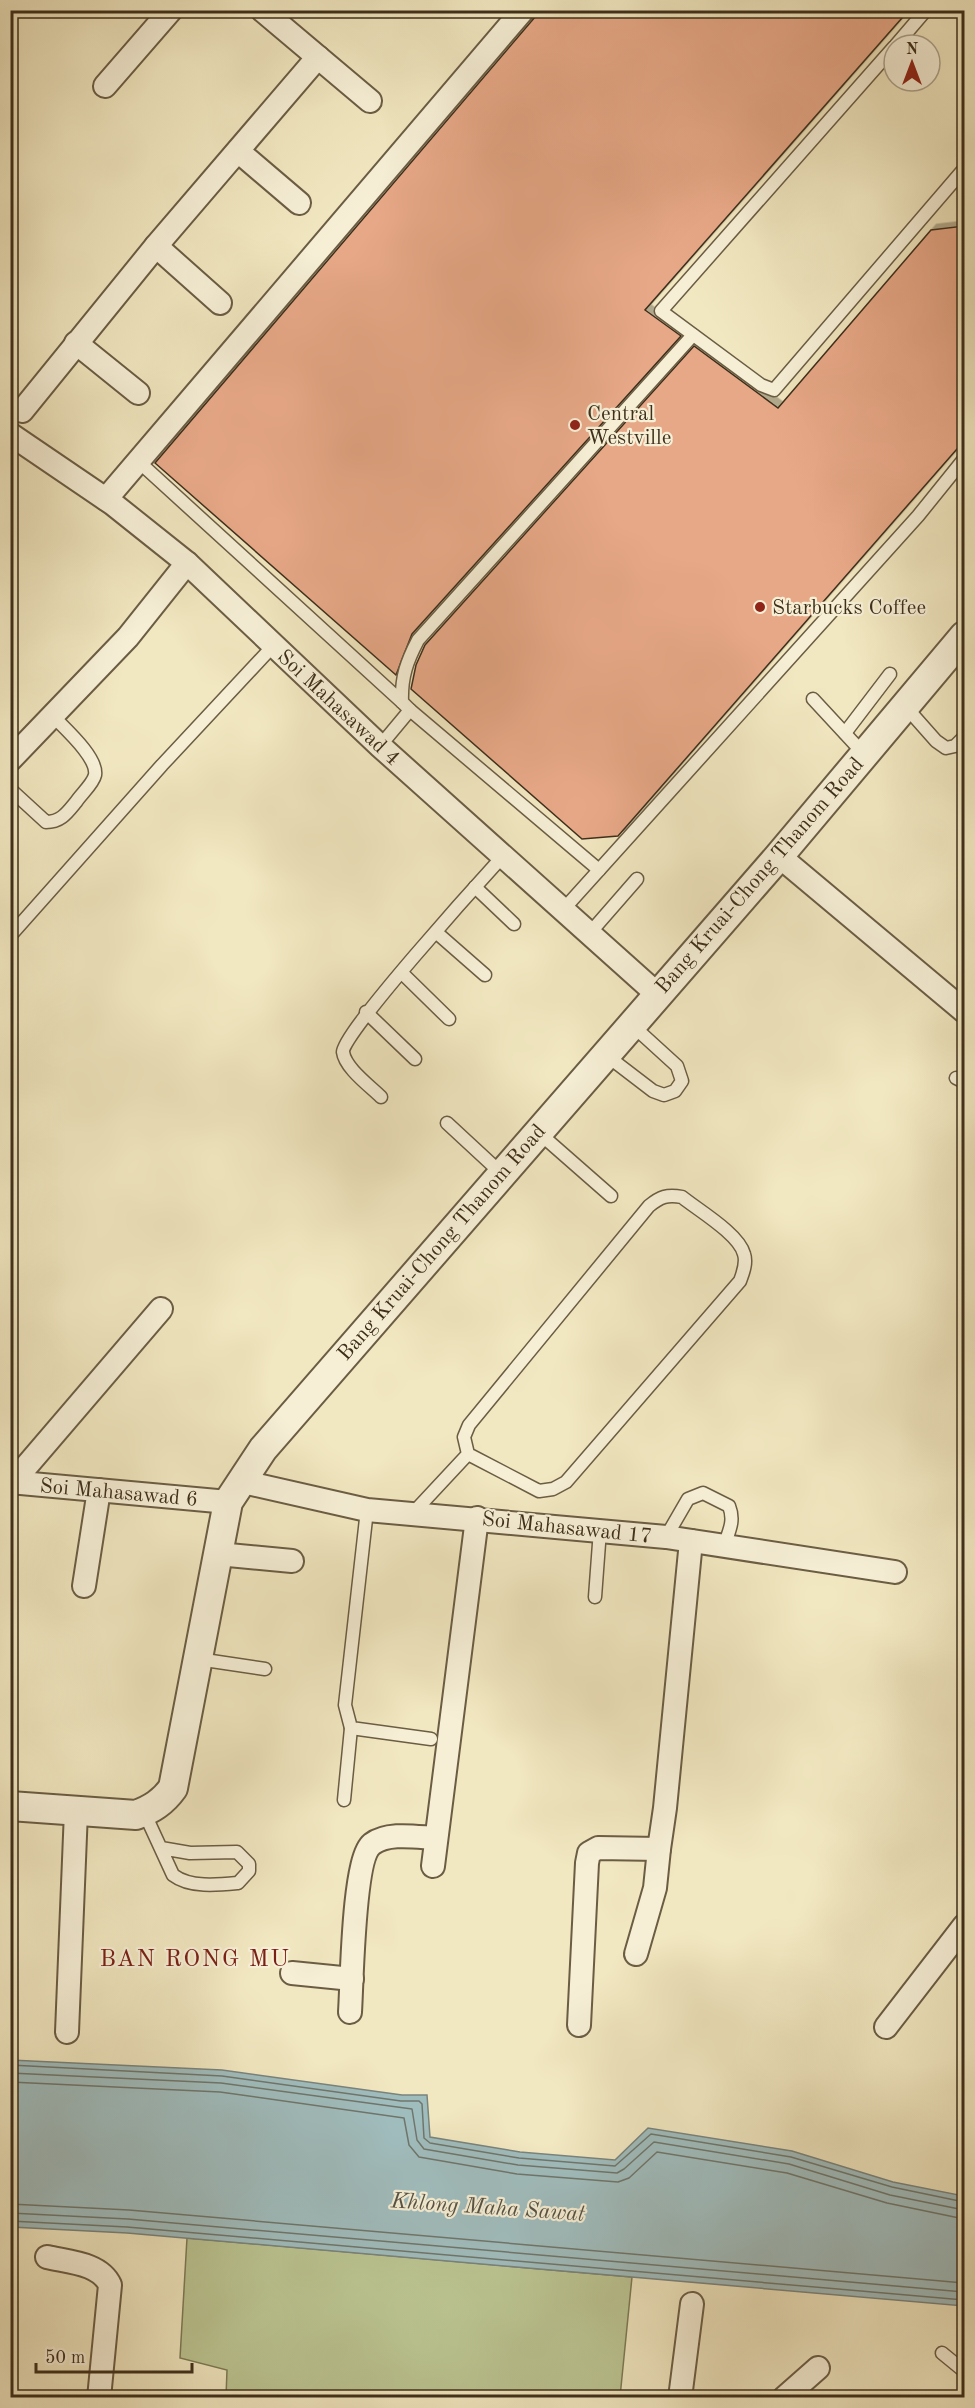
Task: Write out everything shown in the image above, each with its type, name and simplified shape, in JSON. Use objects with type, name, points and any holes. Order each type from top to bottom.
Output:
[{"type":"street","points":[[105,86],[171,10]]},
{"type":"street","points":[[262,10],[370,101]]},
{"type":"street","points":[[106,499],[523,10]]},
{"type":"street","points":[[21,411],[156,246],[318,57]]},
{"type":"street","points":[[238,151],[298,203]]},
{"type":"street","points":[[156,246],[220,303]]},
{"type":"street","points":[[76,343],[138,393]]},
{"type":"street","name":"Soi Mahasawad 4","points":[[13,440],[106,499],[187,563],[380,746],[657,994]]},
{"type":"street","points":[[10,760],[51,714],[128,637],[187,563]]},
{"type":"street","name":"Bang Kruai-Chong Thanom Road","points":[[144,1812],[165,1800],[173,1788],[218,1554],[233,1491],[262,1449],[779,856],[854,743],[904,705],[964,636]]},
{"type":"street","points":[[779,856],[964,1011]]},
{"type":"street","points":[[11,1483],[160,1309]]},
{"type":"street","name":"Soi Mahasawad 6","points":[[11,1483],[99,1490],[233,1491]]},
{"type":"street","points":[[84,1586],[99,1490]]},
{"type":"street","name":"Soi Mahasawad 17","points":[[233,1491],[367,1510],[477,1518],[666,1537],[895,1572]]},
{"type":"street","points":[[433,1866],[477,1518]]},
{"type":"street","points":[[636,1954],[655,1888],[691,1541]]},
{"type":"street","points":[[218,1554],[292,1561]]},
{"type":"street","points":[[10,1806],[136,1815],[144,1812]]},
{"type":"street","points":[[67,2032],[76,1810]]},
{"type":"street","points":[[350,2012],[358,1885],[363,1859],[370,1845],[382,1839],[435,1838]]},
{"type":"street","points":[[579,2025],[587,1863],[590,1853],[597,1848],[659,1850]]},
{"type":"street","points":[[886,2027],[964,1926]]},
{"type":"street","points":[[292,1973],[352,1979]]},
{"type":"street","points":[[47,2257],[95,2269],[106,2275],[110,2284],[99,2397]]},
{"type":"street","points":[[680,2397],[692,2304]]},
{"type":"street","points":[[784,2397],[818,2368]]},
{"type":"lane","points":[[906,33],[926,10]]},
{"type":"lane","points":[[882,61],[661,311],[761,385],[774,390],[964,169]]},
{"type":"lane","points":[[380,746],[406,706],[404,668],[418,640],[693,335]]},
{"type":"lane","points":[[563,910],[918,516],[964,459]]},
{"type":"lane","points":[[138,460],[406,706],[598,870]]},
{"type":"lane","points":[[10,936],[162,765],[274,645]]},
{"type":"lane","points":[[813,699],[854,743],[890,674]]},
{"type":"lane","points":[[904,705],[936,741],[946,747],[955,746],[964,737]]},
{"type":"lane","points":[[10,789],[46,822],[54,822],[64,817],[94,777],[95,769],[90,756],[51,714]]},
{"type":"lane","points":[[381,1098],[343,1053],[343,1044],[366,1012],[503,856]]},
{"type":"lane","points":[[590,934],[637,879]]},
{"type":"lane","points":[[475,887],[514,924]]},
{"type":"lane","points":[[437,933],[485,975]]},
{"type":"lane","points":[[402,973],[449,1019]]},
{"type":"lane","points":[[366,1012],[415,1059]]},
{"type":"lane","points":[[604,1054],[653,1091],[664,1095],[675,1091],[682,1081],[677,1066],[631,1024]]},
{"type":"lane","points":[[447,1123],[501,1173]]},
{"type":"lane","points":[[537,1132],[611,1196]]},
{"type":"lane","points":[[670,1195],[682,1197],[737,1240],[744,1254],[745,1266],[740,1281],[566,1482],[553,1489],[539,1491],[468,1454],[464,1437],[469,1425],[655,1202],[670,1195]]},
{"type":"lane","points":[[413,1513],[468,1454]]},
{"type":"lane","points":[[666,1537],[688,1500],[703,1493],[729,1506],[732,1522],[724,1546]]},
{"type":"lane","points":[[344,1800],[351,1728],[345,1705],[367,1510]]},
{"type":"lane","points":[[595,1597],[600,1530]]},
{"type":"lane","points":[[198,1659],[265,1669]]},
{"type":"lane","points":[[351,1728],[431,1739]]},
{"type":"lane","points":[[144,1812],[173,1875],[186,1882],[238,1882],[249,1871],[249,1864],[237,1852],[190,1853],[161,1848]]},
{"type":"lane","points":[[942,2353],[964,2371]]},
{"type":"green space","points":[[187,2238],[632,2277],[620,2397],[226,2397],[227,2370],[180,2358]]},
{"type":"water","name":"Khlong Maha Sawat","points":[[10,2060],[222,2070],[402,2095],[427,2095],[430,2137],[520,2152],[615,2160],[648,2128],[792,2151],[893,2182],[964,2196],[964,2306],[127,2233],[11,2227]]},
{"type":"building","points":[[541,10],[909,10],[889,33],[882,33],[882,41],[645,310],[681,336],[412,634],[396,675],[155,463]]},
{"type":"building","points":[[964,226],[964,441],[618,836],[582,839],[411,689],[416,665],[425,645],[694,346],[778,408],[931,230]]},
{"type":"place","name":"Central Westville","points":[[575,425]]},
{"type":"place","name":"Starbucks Coffee","points":[[760,607]]},
{"type":"district","name":"BAN RONG MU","points":[[195,1958]]}]
